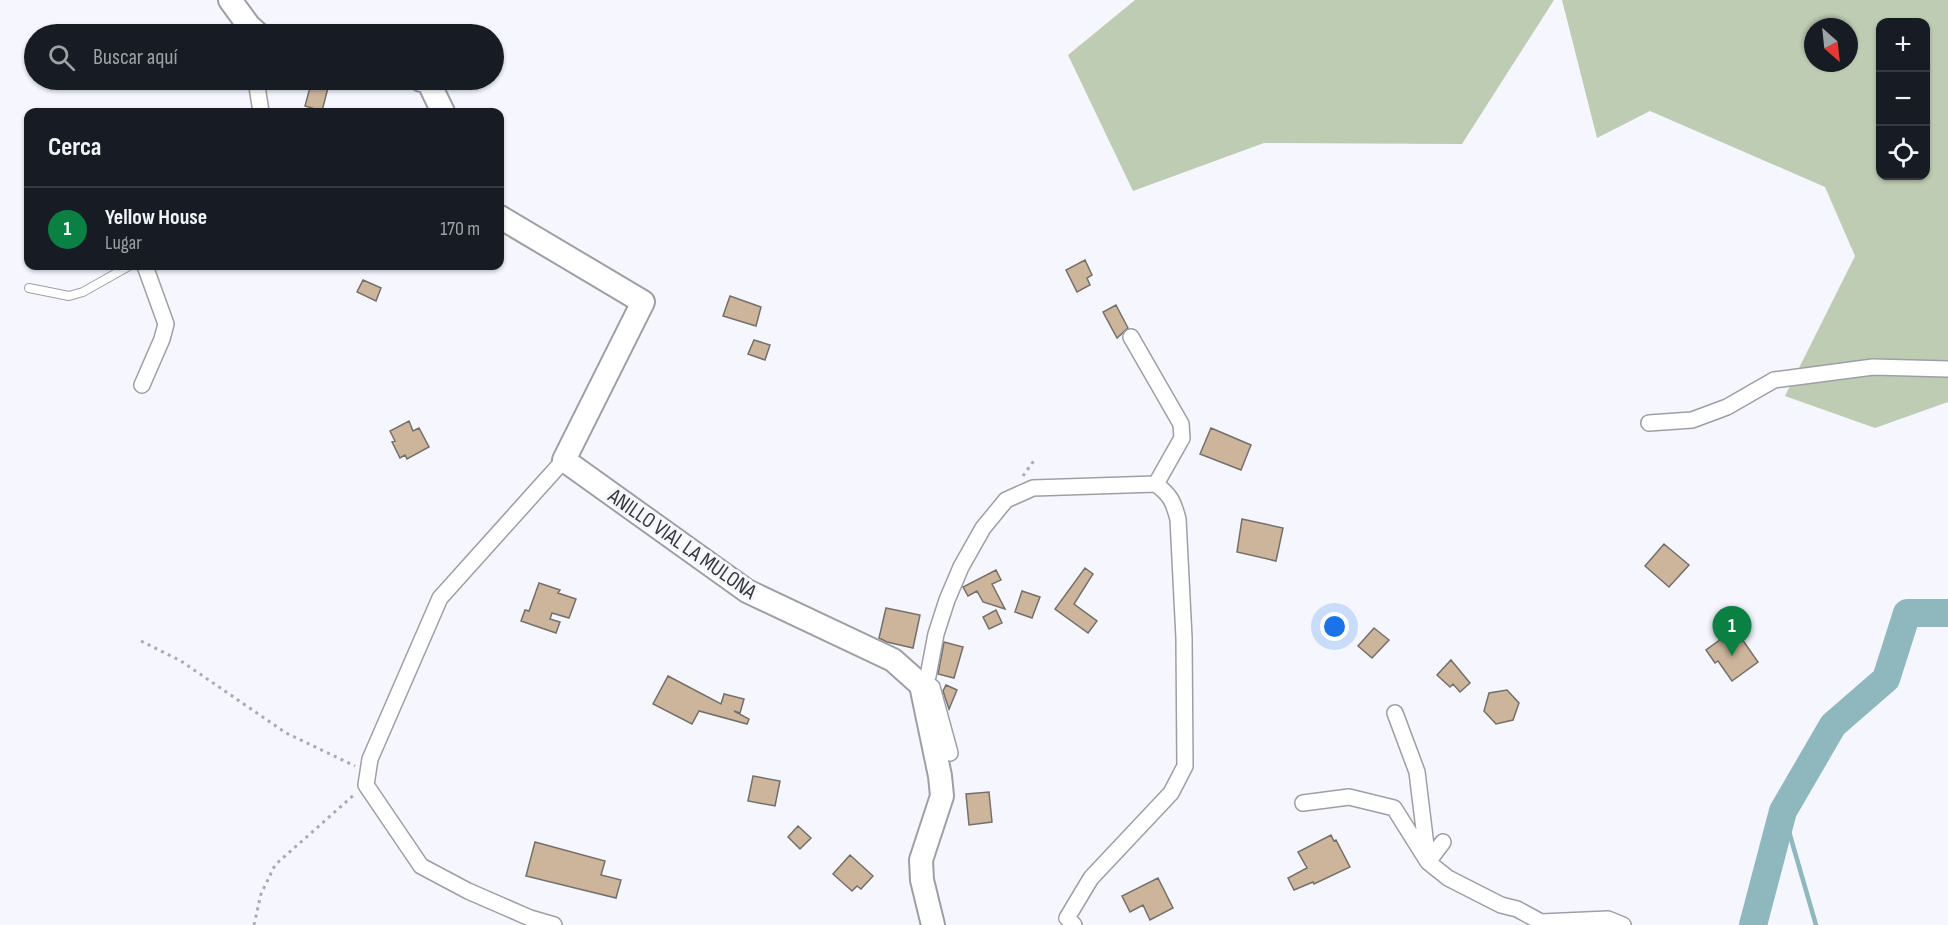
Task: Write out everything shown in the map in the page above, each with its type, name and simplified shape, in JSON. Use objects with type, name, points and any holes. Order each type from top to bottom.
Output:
[{"type":"street","points":[[230,0],[246,24]]},
{"type":"street","points":[[258,90],[260,108]]},
{"type":"street","points":[[432,90],[441,108]]},
{"type":"street","points":[[504,219],[643,302],[564,460],[440,598],[370,759],[367,778],[421,866],[468,891],[530,918],[554,925]]},
{"type":"street","points":[[142,385],[166,324],[146,270]]},
{"type":"street","points":[[1131,337],[1181,424],[1182,438],[1156,484]]},
{"type":"street","points":[[1649,423],[1692,420],[1727,406],[1774,380],[1873,367],[1948,369]]},
{"type":"street","name":"ANILLO VIAL LA MULONA","points":[[564,460],[747,591],[893,660],[925,681]]},
{"type":"street","points":[[933,925],[922,880],[921,860],[942,796],[925,681],[936,634],[961,567],[983,528],[1006,500],[1033,488],[1156,484],[1167,493],[1173,502],[1178,519],[1184,639],[1185,766],[1171,793],[1091,878],[1067,918],[1074,925]]},
{"type":"street","points":[[925,681],[950,753]]},
{"type":"street","points":[[1395,713],[1416,772],[1428,862]]},
{"type":"street","points":[[1303,803],[1349,797],[1394,808],[1428,862],[1448,878],[1541,922],[1608,919],[1623,925]]},
{"type":"street","points":[[1428,862],[1443,842]]},
{"type":"lane","points":[[29,288],[69,296],[89,289],[122,270]]},
{"type":"path","points":[[141,641],[181,661],[286,733],[367,778],[274,865],[261,894],[254,925]]},
{"type":"green space","points":[[1135,0],[1554,0],[1462,144],[1264,143],[1133,191],[1068,55]]},
{"type":"green space","points":[[1562,0],[1948,0],[1948,402],[1875,428],[1785,396],[1855,256],[1825,187],[1650,111],[1597,138]]},
{"type":"building","points":[[309,90],[327,90],[323,108],[305,106]]},
{"type":"building","points":[[1085,260],[1092,275],[1087,278],[1090,285],[1077,292],[1066,270]]},
{"type":"building","points":[[363,280],[381,288],[376,301],[357,292]]},
{"type":"building","points":[[730,296],[761,307],[756,326],[723,316]]},
{"type":"building","points":[[1116,305],[1128,328],[1117,338],[1103,312]]},
{"type":"building","points":[[754,340],[770,345],[765,360],[748,354]]},
{"type":"building","points":[[409,421],[413,431],[419,428],[429,447],[407,459],[405,455],[400,458],[392,442],[395,441],[390,431]]},
{"type":"building","points":[[1211,428],[1251,445],[1241,470],[1200,454]]},
{"type":"building","points":[[1242,519],[1283,528],[1276,561],[1237,552]]},
{"type":"building","points":[[1664,544],[1689,565],[1669,587],[1645,566]]},
{"type":"building","points":[[1085,568],[1093,574],[1074,604],[1097,621],[1088,633],[1055,609]]},
{"type":"building","points":[[996,570],[1001,580],[992,584],[1005,609],[983,602],[977,591],[968,596],[963,587]]},
{"type":"building","points":[[539,583],[560,590],[558,593],[576,599],[569,618],[552,613],[550,619],[560,622],[556,633],[521,621],[525,610],[529,611]]},
{"type":"building","points":[[1022,591],[1040,597],[1032,618],[1015,612]]},
{"type":"building","points":[[886,608],[920,615],[913,648],[879,638]]},
{"type":"building","points":[[996,610],[1002,623],[989,629],[983,617]]},
{"type":"building","points":[[1374,628],[1389,640],[1372,658],[1358,646]]},
{"type":"building","points":[[1735,629],[1758,662],[1732,681],[1718,661],[1715,663],[1706,650]]},
{"type":"building","points":[[944,642],[963,647],[954,678],[938,674]]},
{"type":"building","points":[[1451,660],[1470,683],[1460,692],[1453,684],[1450,687],[1437,675]]},
{"type":"building","points":[[668,676],[721,704],[724,694],[744,699],[740,713],[734,711],[749,719],[747,724],[699,711],[692,724],[653,704]]},
{"type":"building","points":[[946,685],[957,690],[949,709],[943,691]]},
{"type":"building","points":[[1507,690],[1519,703],[1513,720],[1496,724],[1484,711],[1489,693]]},
{"type":"building","points":[[753,776],[780,781],[775,806],[748,801]]},
{"type":"building","points":[[989,792],[992,822],[969,825],[966,794]]},
{"type":"building","points":[[798,826],[811,838],[800,849],[788,837]]},
{"type":"building","points":[[1331,835],[1350,867],[1314,884],[1313,882],[1294,890],[1288,878],[1307,868],[1298,852]]},
{"type":"building","points":[[535,842],[605,861],[601,875],[621,880],[616,898],[526,876]]},
{"type":"building","points":[[850,855],[873,876],[861,889],[857,886],[852,891],[833,874]]},
{"type":"building","points":[[1158,878],[1173,908],[1150,920],[1143,905],[1130,912],[1122,896]]},
{"type":"waterway","points":[[1753,925],[1783,811],[1833,725],[1886,679],[1907,613],[1948,613]]},
{"type":"waterway","points":[[1783,811],[1816,925]]},
{"type":"place","name":"Yellow House","points":[[1732,656]]}]
